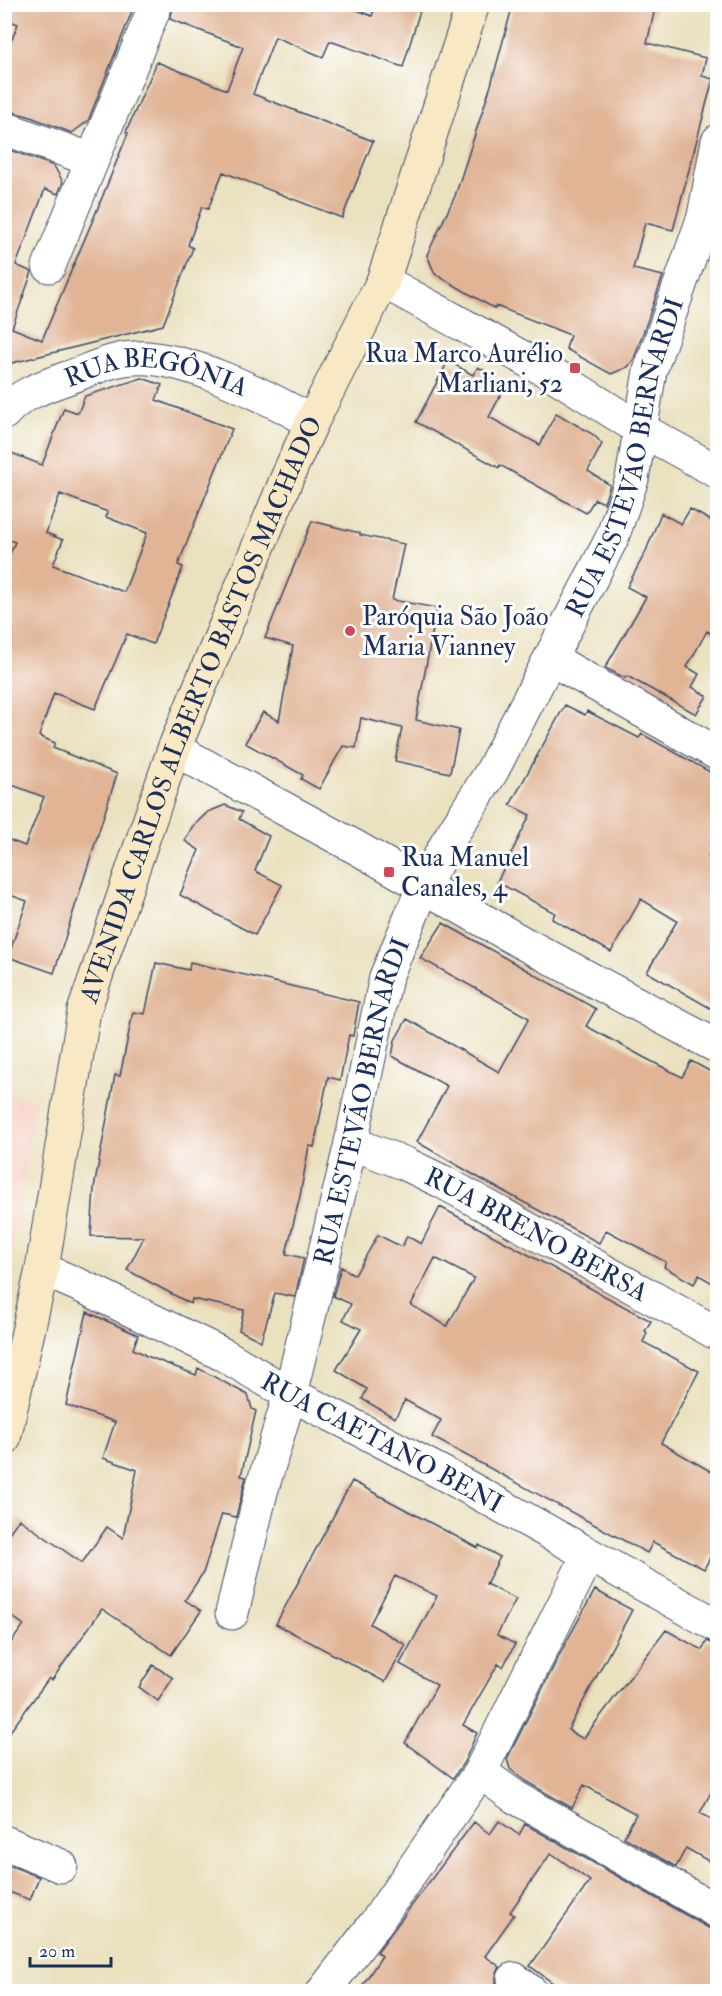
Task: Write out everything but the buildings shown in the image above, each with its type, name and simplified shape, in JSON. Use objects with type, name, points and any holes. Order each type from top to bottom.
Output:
[{"type":"street","points":[[49,266],[156,4]]},
{"type":"street","name":"AVENIDA CARLOS ALBERTO BASTOS MACHADO","points":[[4,1439],[42,1269],[84,1011],[174,749],[312,422],[383,281],[473,4]]},
{"type":"street","points":[[4,128],[92,160]]},
{"type":"street","name":"RUA ESTEVÃO BERNARDI","points":[[232,1613],[261,1492],[290,1394],[351,1143],[386,976],[424,885],[451,836],[492,771],[612,538],[632,479],[650,371],[704,216],[717,141]]},
{"type":"street","points":[[383,281],[556,376],[640,429],[717,472]]},
{"type":"street","name":"RUA BEGÔNIA","points":[[10,400],[99,366],[129,358],[149,357],[177,363],[231,382],[279,403],[312,422]]},
{"type":"street","points":[[551,658],[717,754]]},
{"type":"street","points":[[174,749],[424,885],[521,942],[717,1047]]},
{"type":"street","name":"RUA BRENO BERSA","points":[[351,1143],[406,1164],[443,1182],[717,1334]]},
{"type":"street","name":"RUA CAETANO BENI","points":[[42,1269],[102,1295],[224,1355],[290,1394],[434,1469],[717,1626]]},
{"type":"street","points":[[323,1992],[375,1924],[480,1772],[588,1556]]},
{"type":"street","points":[[480,1772],[515,1797],[717,1912]]},
{"type":"street","points":[[4,1842],[61,1866]]},
{"type":"shaded area","points":[[4,1094],[36,1099],[5,1298]]},
{"type":"place","name":"Rua Marco Aurélio Marliani, 52","points":[[575,368]]},
{"type":"place","name":"Paróquia São João Maria Vianney","points":[[350,631]]},
{"type":"place","name":"Rua Manuel Canales, 4","points":[[389,872]]}]
